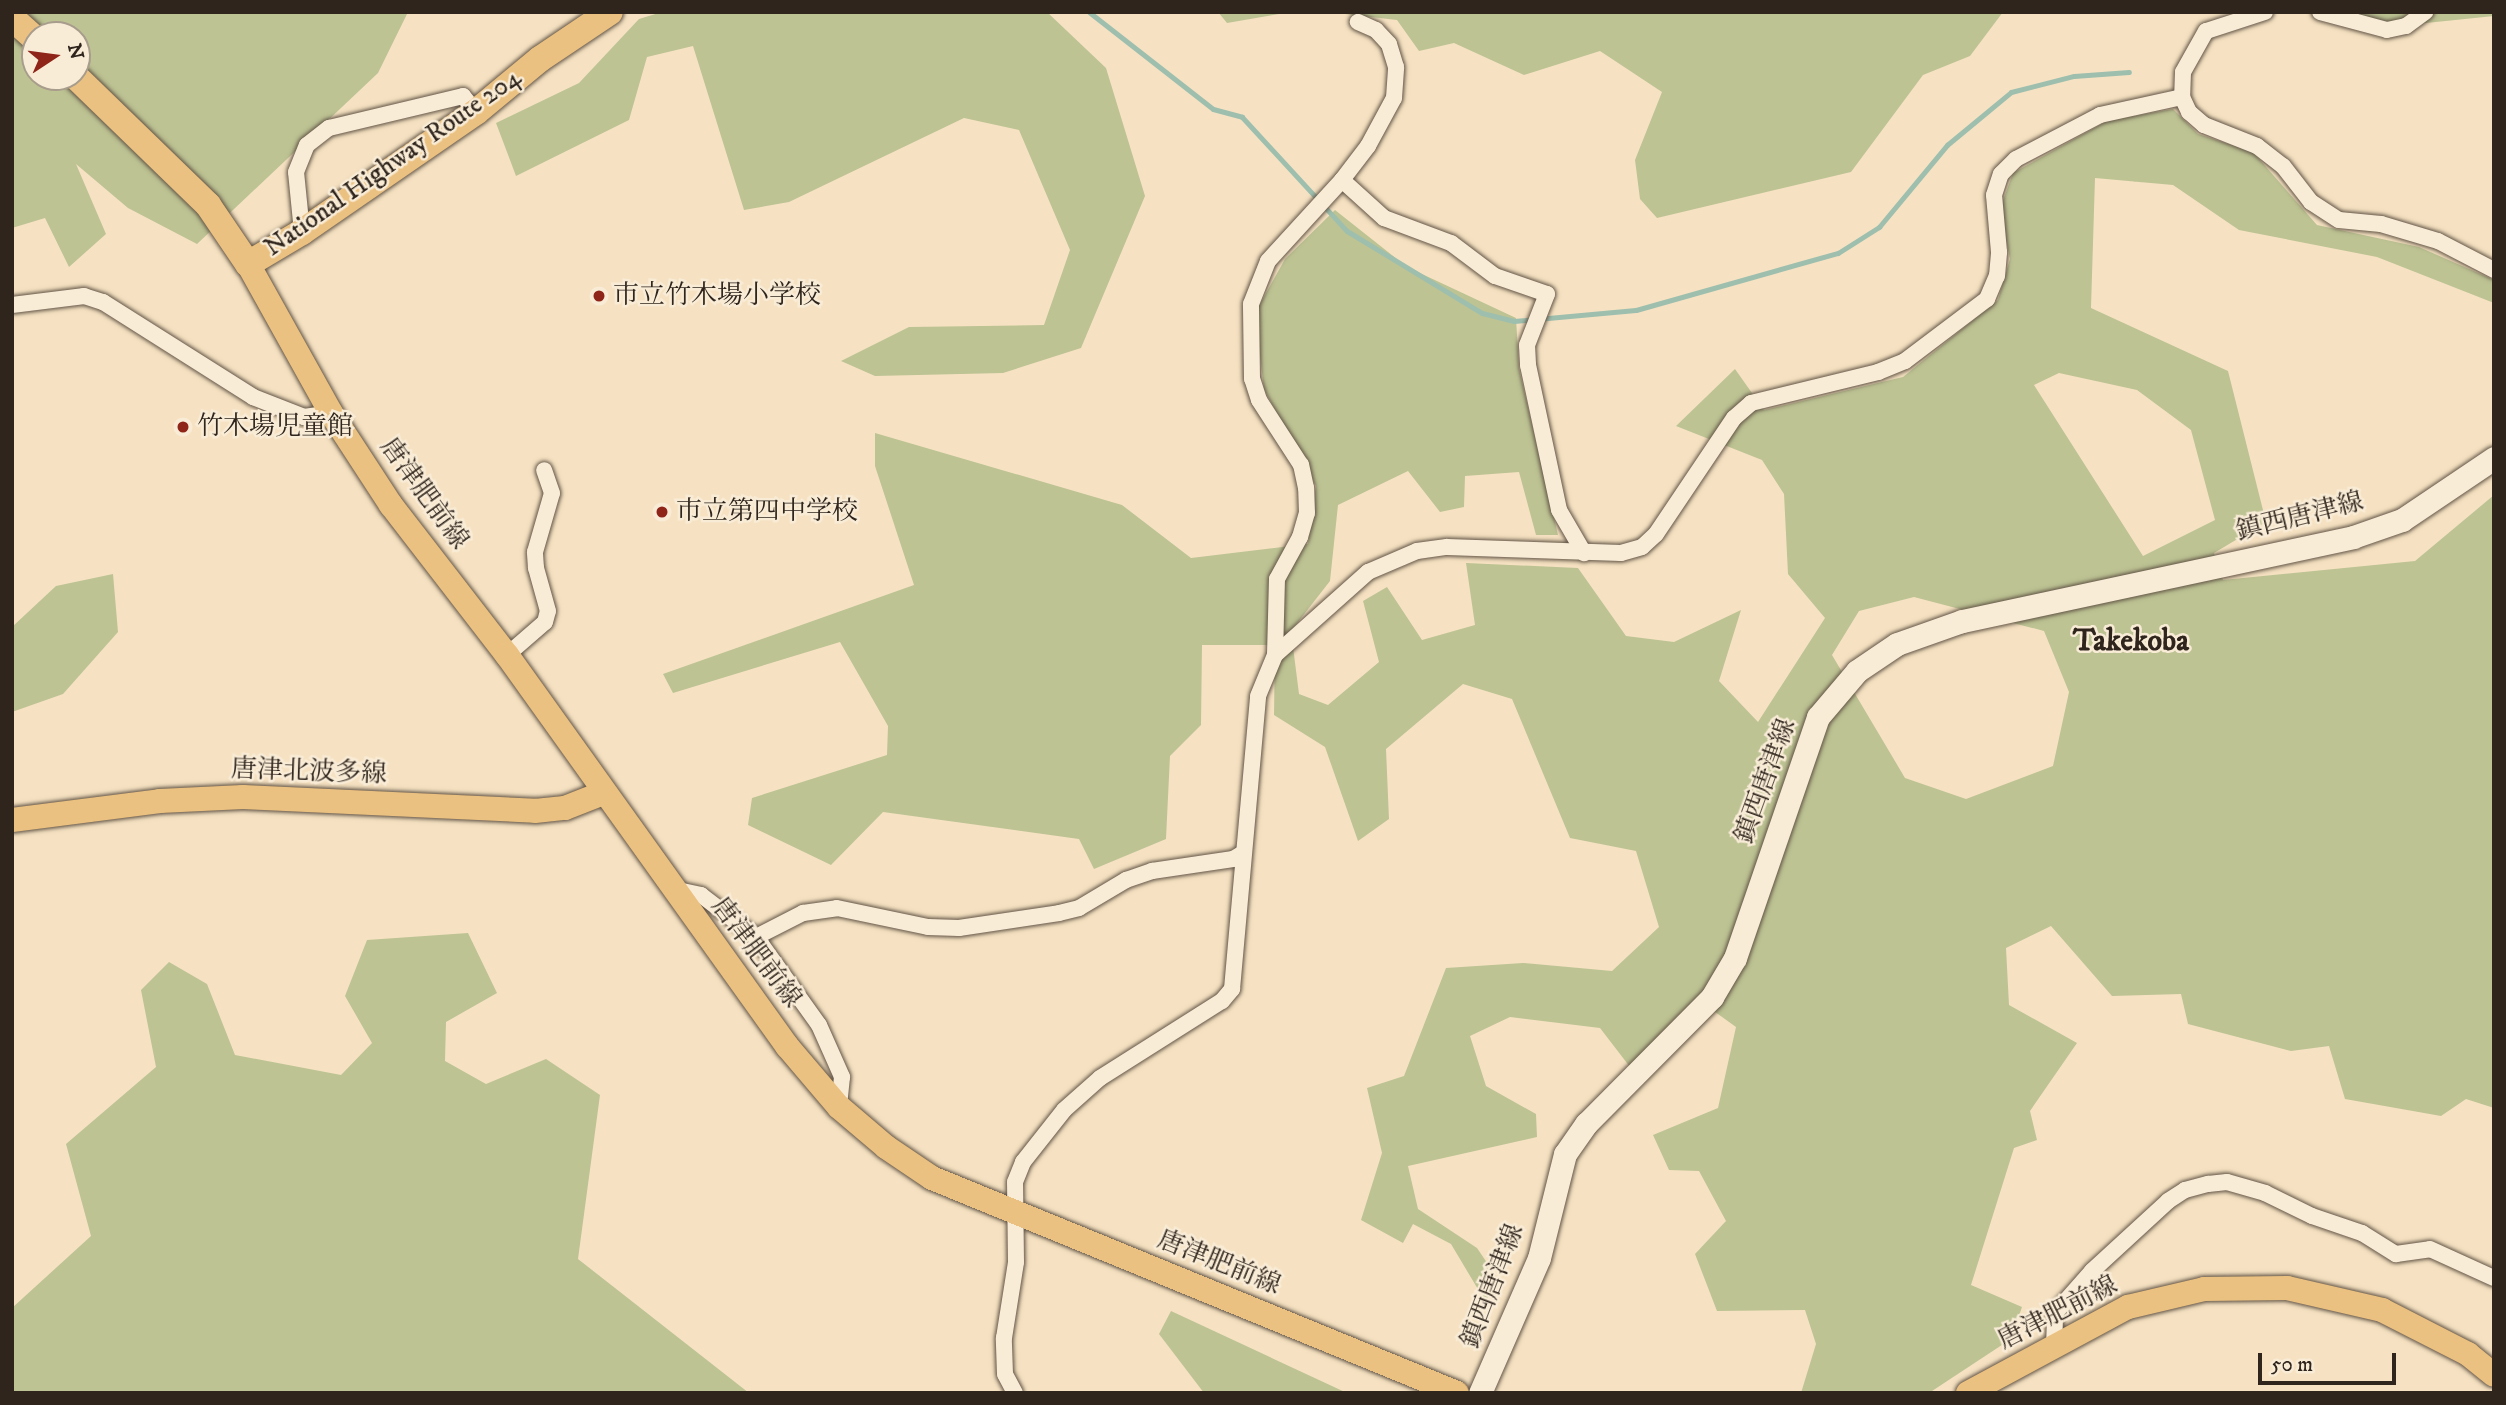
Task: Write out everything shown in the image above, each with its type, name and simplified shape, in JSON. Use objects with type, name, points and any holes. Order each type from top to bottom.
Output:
[{"type":"highway","name":"National Highway Route 204","points":[[90,91],[208,205],[248,264],[302,232],[476,112],[540,59],[610,12]]},
{"type":"main road","name":"唐津肥前線","points":[[248,264],[331,413],[391,505],[506,655],[671,889],[787,1046],[839,1107],[886,1147],[932,1178],[1458,1393]]},
{"type":"main road","name":"鎮西唐津線","points":[[1480,1393],[1539,1258],[1565,1154],[1586,1124],[1712,997],[1735,958],[1818,717],[1857,671],[1897,644],[1962,621],[2353,537],[2402,520],[2494,458]]},
{"type":"main road","name":"唐津北波多線","points":[[12,820],[160,801],[243,797],[535,811],[565,808],[603,793]]},
{"type":"main road","name":"唐津肥前線","points":[[1968,1393],[2128,1307],[2204,1289],[2287,1288],[2382,1310],[2468,1354],[2494,1375]]},
{"type":"street","points":[[2265,12],[2206,31],[2183,72],[2182,97],[2189,112],[2204,125],[2257,146],[2283,166],[2311,202],[2339,219],[2381,224],[2438,241],[2494,270]]},
{"type":"street","points":[[2320,12],[2388,30],[2406,26],[2425,12]]},
{"type":"street","points":[[1016,1393],[1005,1374],[1004,1338],[1016,1262],[1018,1212],[1015,1182],[1023,1162],[1064,1110],[1100,1078],[1223,1002],[1232,989],[1258,696],[1275,655],[1277,579],[1300,537],[1307,513],[1306,488],[1301,465],[1259,400],[1252,379],[1251,304],[1268,261],[1337,186],[1368,146],[1394,98],[1396,67],[1388,44],[1376,30],[1358,22]]},
{"type":"street","points":[[302,232],[296,172],[307,145],[329,128],[463,96],[476,112]]},
{"type":"street","points":[[1275,655],[1352,584],[1385,563],[1417,551],[1447,547],[1621,553],[1642,547],[1656,534],[1734,418],[1751,403],[1878,372],[1905,361],[1987,299],[1998,264],[1994,195],[2001,174],[2016,159],[2100,115],[2182,97]]},
{"type":"street","points":[[1337,186],[1384,218],[1451,243],[1495,276],[1547,295],[1527,345],[1528,365],[1559,510],[1584,553]]},
{"type":"street","points":[[12,305],[84,296],[103,302],[253,397],[304,417],[331,413]]},
{"type":"street","points":[[506,655],[545,622],[548,611],[536,568],[535,552],[552,493],[544,470]]},
{"type":"street","points":[[756,937],[803,913],[837,908],[928,927],[1005,924],[1079,908],[1126,880],[1152,870],[1243,853]]},
{"type":"street","points":[[671,889],[702,895],[756,937],[819,1025],[842,1077],[839,1107]]},
{"type":"street","points":[[2054,1347],[2055,1313],[2092,1271],[2168,1202],[2185,1190],[2208,1184],[2227,1182],[2265,1193],[2312,1216],[2362,1233],[2396,1254],[2430,1249],[2494,1278]]},
{"type":"green space","points":[[12,12],[408,12],[378,73],[197,244],[128,208],[76,164],[106,234],[69,267],[45,218],[12,228]]},
{"type":"green space","points":[[662,12],[1047,12],[1106,68],[1145,196],[1081,348],[1003,373],[875,376],[841,361],[909,327],[1044,325],[1070,250],[1019,130],[964,118],[789,202],[744,210],[693,46],[647,57],[629,120],[516,176],[496,123],[579,83],[639,19]]},
{"type":"green space","points":[[1218,12],[1291,12],[1227,23]]},
{"type":"green space","points":[[1328,12],[2003,12],[1970,56],[1923,75],[1851,172],[1657,218],[1640,199],[1635,160],[1662,92],[1600,51],[1524,75],[1454,43],[1419,51],[1397,20]]},
{"type":"green space","points":[[2320,12],[2494,12],[2494,16],[2368,29]]},
{"type":"green space","points":[[2173,109],[2198,134],[2253,152],[2317,225],[2419,247],[2494,280],[2494,303],[2377,257],[2239,230],[2173,185],[2095,178],[2091,308],[2228,371],[2266,522],[2214,553],[2223,580],[2415,561],[2494,495],[2494,1108],[2466,1099],[2441,1116],[2345,1099],[2329,1046],[2291,1051],[2188,1024],[2181,994],[2112,996],[2051,926],[2006,948],[2009,1005],[2077,1043],[2030,1111],[2037,1140],[2014,1148],[1971,1285],[2022,1307],[2011,1339],[1929,1393],[1801,1393],[1816,1344],[1805,1310],[1717,1311],[1695,1254],[1726,1221],[1699,1171],[1669,1170],[1653,1135],[1718,1108],[1736,1027],[1704,1004],[1630,1067],[1600,1028],[1510,1017],[1470,1036],[1486,1086],[1536,1114],[1537,1137],[1408,1166],[1418,1209],[1477,1248],[1500,1282],[1485,1301],[1451,1244],[1413,1224],[1403,1243],[1361,1220],[1382,1153],[1367,1088],[1404,1076],[1446,968],[1523,963],[1612,971],[1659,927],[1636,851],[1570,838],[1512,699],[1463,684],[1386,749],[1389,819],[1358,841],[1325,747],[1274,715],[1275,645],[1202,645],[1201,725],[1170,756],[1166,839],[1094,869],[1079,839],[883,812],[831,865],[748,825],[752,798],[887,755],[888,726],[840,642],[673,693],[663,674],[914,585],[875,466],[875,433],[1122,505],[1191,558],[1308,544],[1316,486],[1264,389],[1255,313],[1285,259],[1335,210],[1407,267],[1516,318],[1519,369],[1558,535],[1536,535],[1519,472],[1465,476],[1464,507],[1440,512],[1408,471],[1338,505],[1330,581],[1291,631],[1299,694],[1328,705],[1379,662],[1363,601],[1387,587],[1422,640],[1475,625],[1466,563],[1578,568],[1626,636],[1674,642],[1741,610],[1719,681],[1758,722],[1825,618],[1788,574],[1784,494],[1762,460],[1676,426],[1735,369],[1764,410],[1903,377],[1998,300],[2010,259],[2000,209],[2013,173],[2107,121]],"holes":[[[2059,373],[2137,390],[2191,430],[2215,520],[2143,556],[2034,385]],[[1914,597],[2044,631],[2069,692],[2053,766],[1966,799],[1905,778],[1832,655],[1859,611]]]},
{"type":"green space","points":[[113,574],[118,632],[63,694],[12,712],[12,627],[56,586]]},
{"type":"green space","points":[[468,933],[497,993],[446,1022],[445,1061],[486,1084],[546,1059],[600,1095],[578,1259],[749,1393],[12,1393],[12,1308],[91,1236],[66,1144],[156,1067],[141,990],[169,962],[207,984],[235,1055],[341,1075],[372,1043],[345,996],[367,940]]},
{"type":"green space","points":[[1171,1311],[1347,1393],[1204,1393],[1159,1334]]},
{"type":"waterway","points":[[1089,12],[1213,109],[1242,117],[1347,231],[1482,313],[1514,321],[1636,310],[1838,253],[1879,227],[1947,145],[2011,92],[2074,76],[2129,72]]},
{"type":"place","name":"市立竹木場小学校","points":[[599,296]]},
{"type":"place","name":"竹木場児童館","points":[[183,427]]},
{"type":"place","name":"市立第四中学校","points":[[662,512]]},
{"type":"district","name":"Takekoba","points":[[2131,642]]}]
